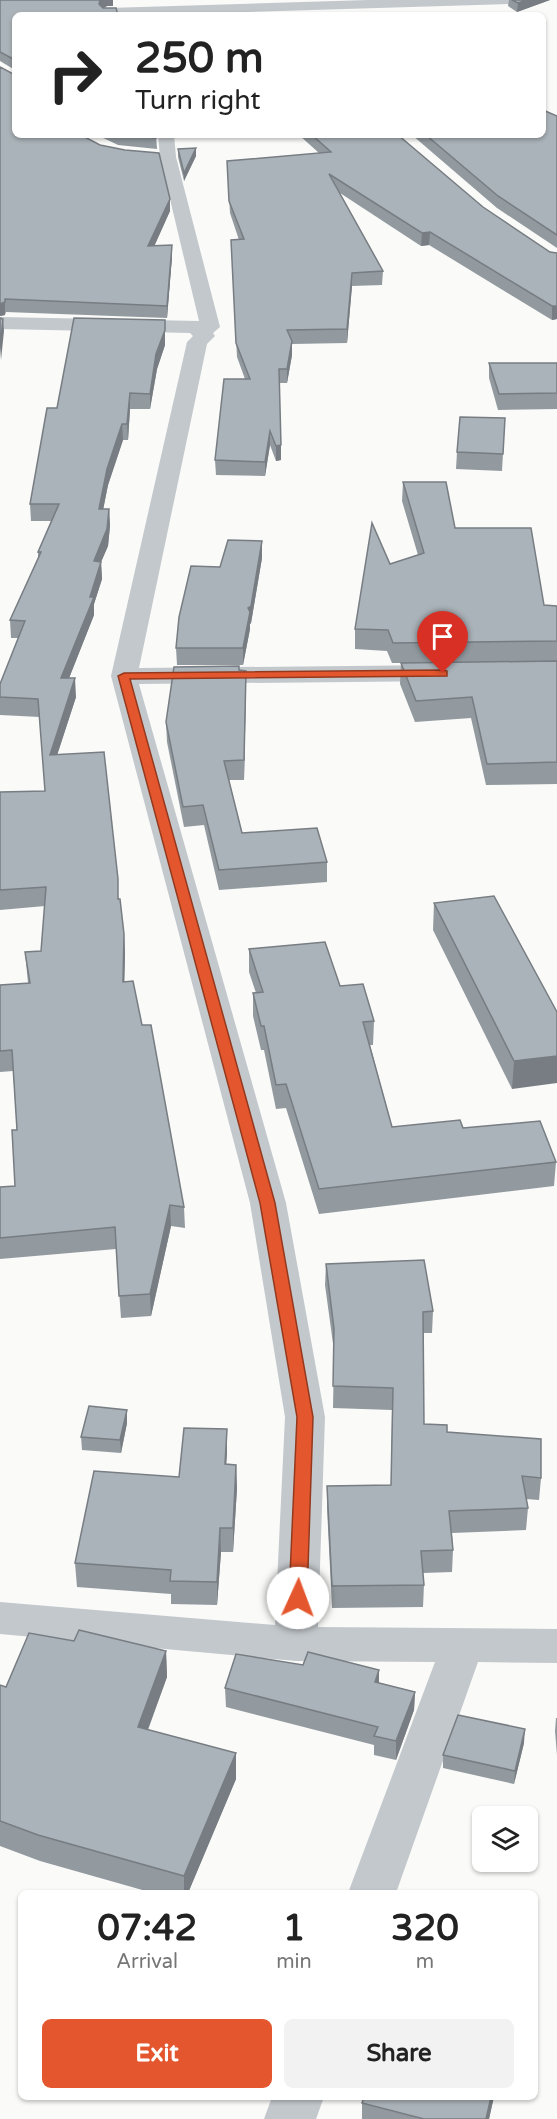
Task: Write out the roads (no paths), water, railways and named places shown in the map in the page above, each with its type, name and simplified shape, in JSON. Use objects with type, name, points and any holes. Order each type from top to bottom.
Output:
[{"type":"street","points":[[109,9],[511,0]]},
{"type":"street","points":[[166,138],[168,157],[210,327]]},
{"type":"street","points":[[148,157],[168,157]]},
{"type":"street","points":[[0,323],[210,327]]},
{"type":"street","points":[[210,327],[199,331],[205,336],[197,342],[124,676],[268,1203],[305,1417],[296,1644]]},
{"type":"street","points":[[124,676],[475,673]]},
{"type":"street","points":[[0,1618],[296,1644],[557,1646]]},
{"type":"street","points":[[373,1890],[462,1647]]},
{"type":"street","points":[[290,2119],[297,2100]]}]
